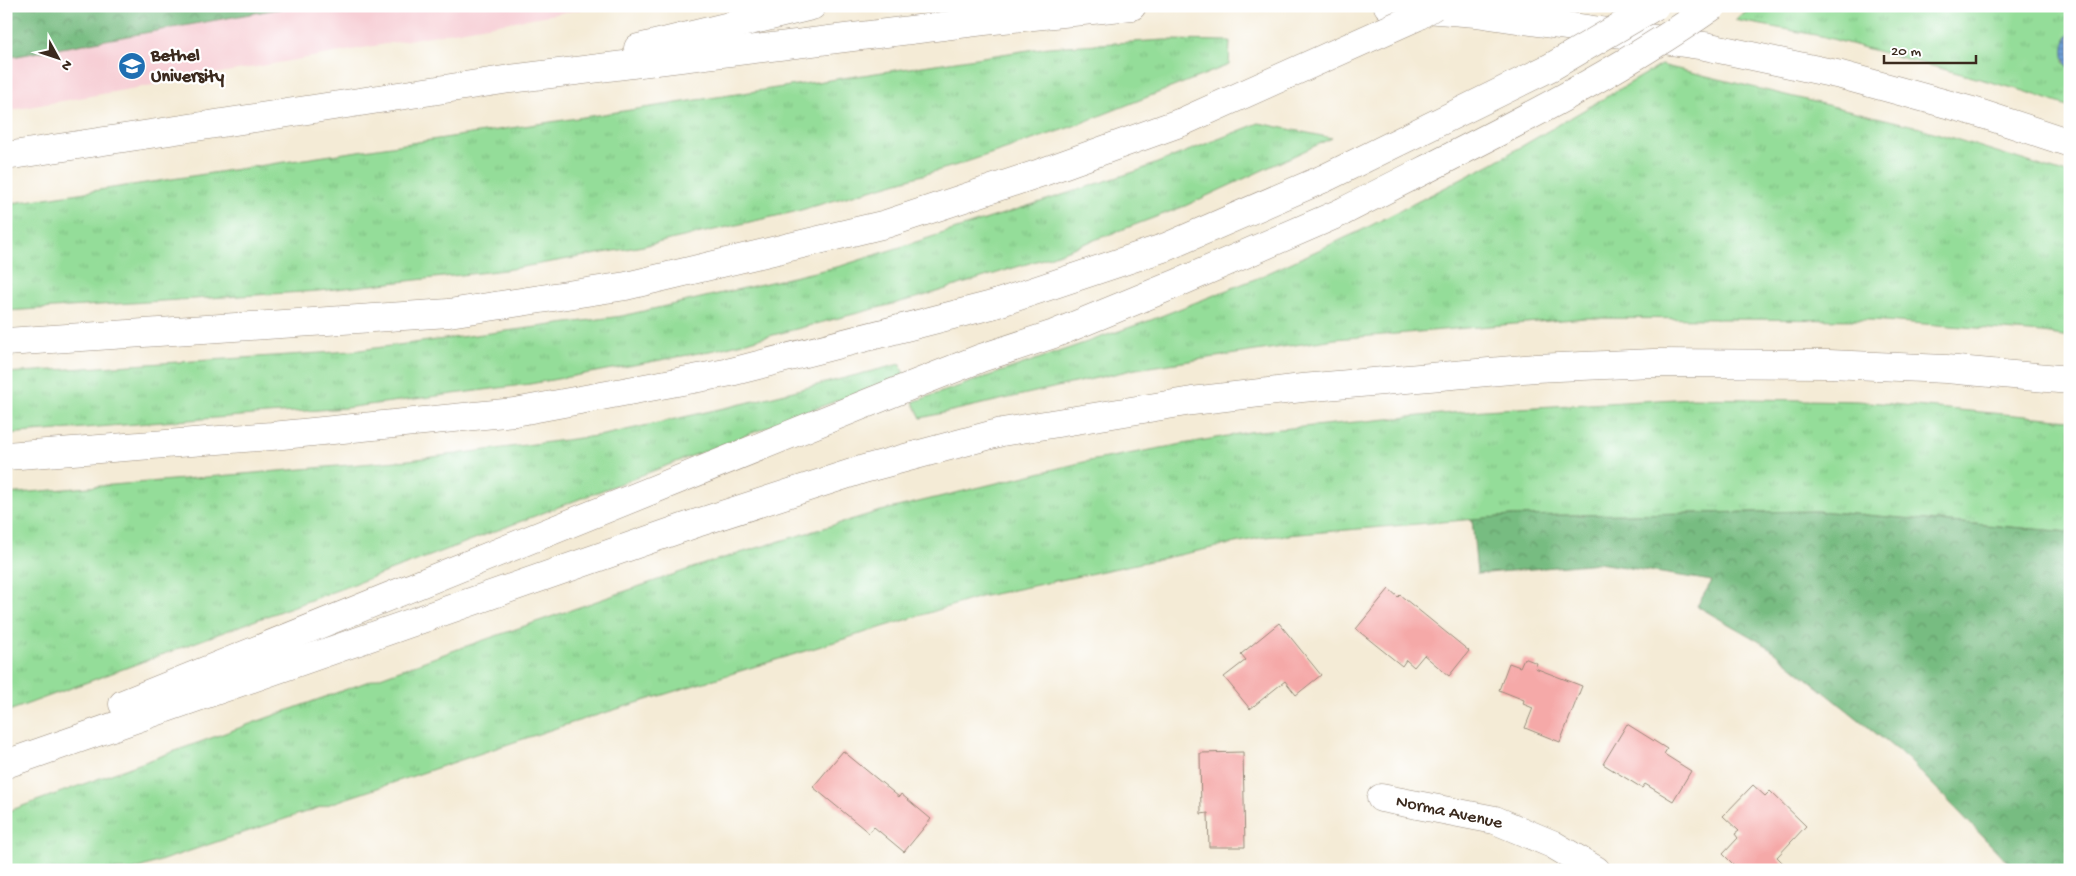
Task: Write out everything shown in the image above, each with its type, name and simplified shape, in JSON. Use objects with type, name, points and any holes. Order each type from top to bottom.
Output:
[{"type":"main road","points":[[510,79],[812,6]]},
{"type":"main road","points":[[6,156],[510,79],[974,22],[1132,6]]},
{"type":"main road","points":[[1388,6],[1476,13],[1705,46],[1841,75],[1976,112],[2070,143]]},
{"type":"main road","points":[[6,342],[449,313],[626,286],[886,224],[1040,174],[1182,122],[1416,16],[1434,6]]},
{"type":"main road","points":[[6,456],[272,436],[515,412],[731,372],[992,305],[1166,247],[1325,178],[1551,67],[1655,6]]},
{"type":"main road","points":[[6,752],[895,392],[1089,320],[1342,212],[1550,105],[1627,63],[1714,6]]},
{"type":"main road","points":[[6,764],[697,523],[864,469],[1002,432],[1192,401],[1302,388],[1535,368],[1653,363],[1829,364],[1946,369],[2070,380]]},
{"type":"main road","name":"Norma Avenue","points":[[1381,798],[1495,820],[1552,844],[1596,870]]},
{"type":"shaded area","name":"Bethel University","points":[[6,6],[600,6],[6,111]]},
{"type":"green space","points":[[6,6],[294,6],[6,58]]},
{"type":"green space","points":[[1755,6],[2070,6],[2070,34],[2066,38],[2064,62],[2070,69],[2070,107],[2024,91],[1821,36],[1735,20]]},
{"type":"green space","points":[[1165,40],[1230,41],[1229,65],[1071,127],[957,165],[794,212],[643,246],[505,270],[318,291],[6,311],[6,204],[1049,47]]},
{"type":"green space","points":[[1661,65],[1914,126],[2070,175],[2070,337],[2043,333],[1872,320],[1585,318],[1335,339],[1136,369],[921,418],[913,402],[1151,320],[1255,279],[1360,231],[1493,163]]},
{"type":"green space","points":[[1259,123],[1332,138],[1185,206],[1049,257],[920,297],[715,350],[530,384],[345,408],[6,434],[6,373],[352,351],[622,316],[841,266],[1137,171]]},
{"type":"green space","points":[[900,364],[904,375],[430,556],[6,712],[6,494],[409,460],[604,435],[746,403]]},
{"type":"green space","points":[[1693,398],[1858,401],[2070,420],[2070,532],[1817,511],[1512,516],[1264,537],[980,597],[562,726],[133,870],[6,870],[6,812],[458,649],[707,563],[877,512],[1084,462],[1249,432],[1484,410]]},
{"type":"green space","points":[[1817,511],[2070,532],[2070,870],[2015,870],[1908,759],[1767,646],[1697,606],[1712,581],[1599,563],[1477,574],[1472,519],[1512,516]]},
{"type":"water","points":[[2070,34],[2070,69],[2065,61],[2064,47]]},
{"type":"building","points":[[1389,589],[1398,597],[1400,595],[1469,651],[1449,676],[1424,655],[1414,667],[1406,660],[1402,666],[1356,629]]},
{"type":"building","points":[[1279,623],[1321,675],[1296,695],[1285,681],[1250,709],[1224,677],[1246,660],[1241,654]]},
{"type":"building","points":[[1524,658],[1537,663],[1535,668],[1582,686],[1560,742],[1525,728],[1533,708],[1523,704],[1524,700],[1499,690],[1509,663],[1520,667]]},
{"type":"building","points":[[1627,724],[1667,749],[1664,754],[1691,771],[1673,801],[1645,784],[1642,788],[1603,764]]},
{"type":"building","points":[[843,751],[899,797],[901,794],[931,819],[904,852],[874,827],[869,833],[813,787]]},
{"type":"building","points":[[1243,752],[1245,847],[1209,847],[1208,813],[1201,814],[1200,753]]},
{"type":"building","points":[[1753,785],[1765,796],[1770,791],[1806,826],[1777,857],[1787,867],[1784,870],[1739,870],[1723,854],[1738,838],[1735,834],[1739,831],[1723,816]]},
{"type":"place","name":"Bethel University","points":[[132,66]]}]
